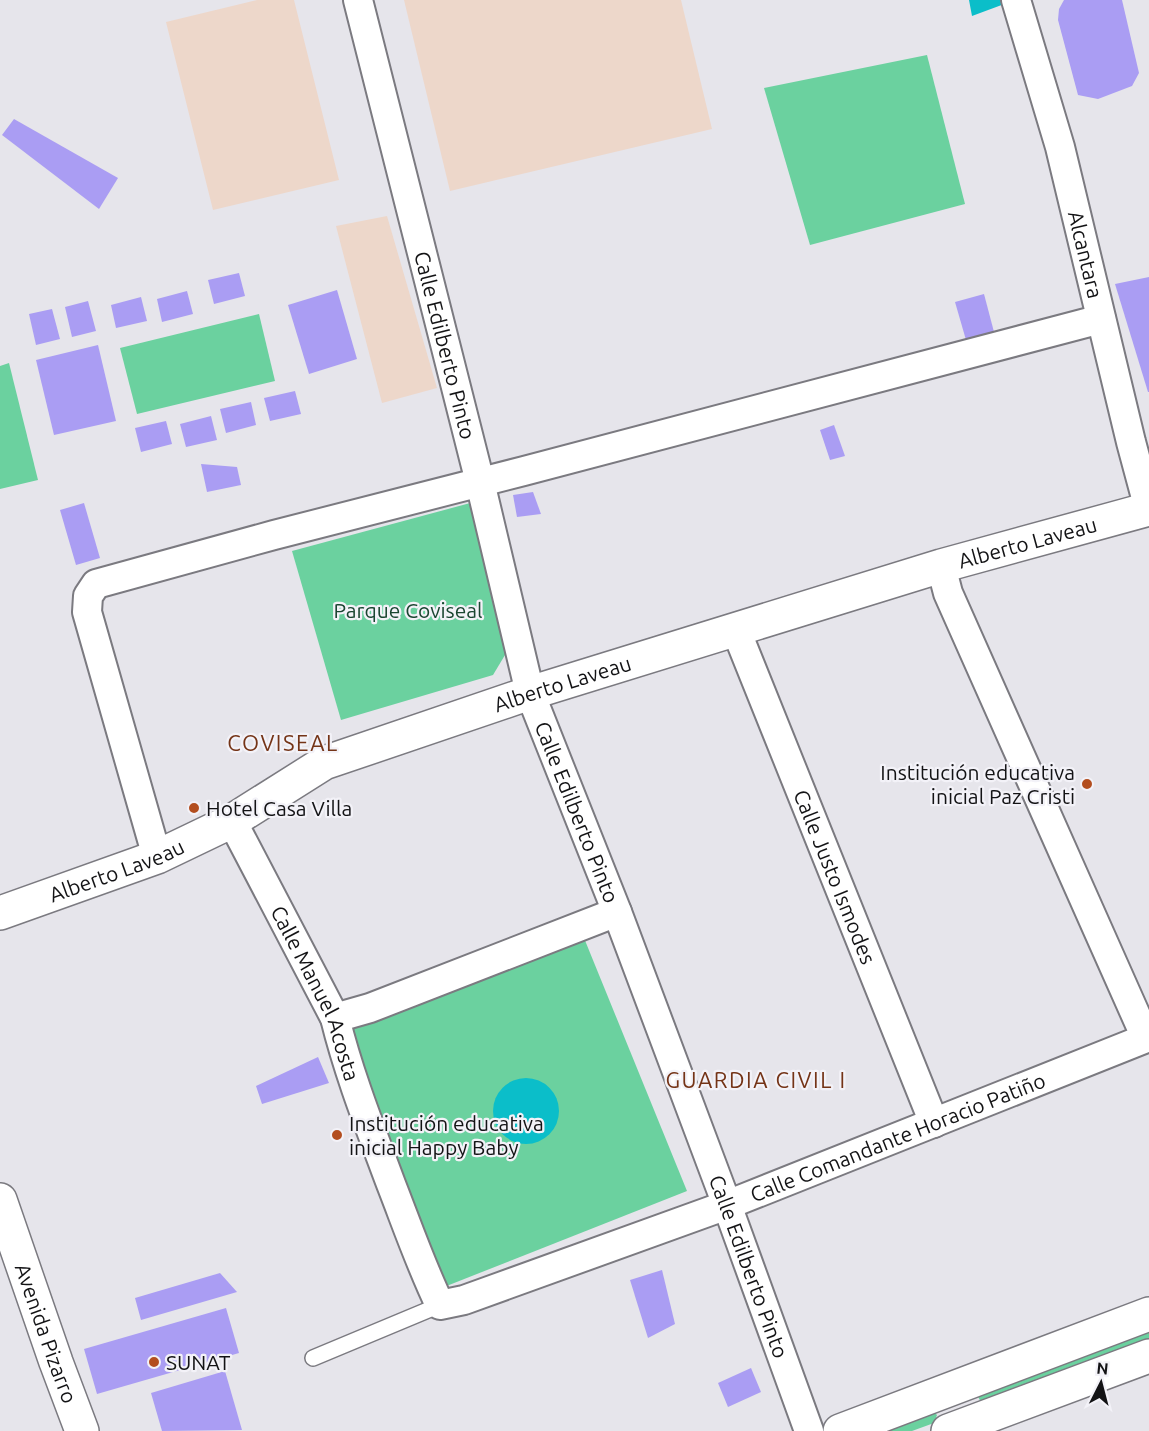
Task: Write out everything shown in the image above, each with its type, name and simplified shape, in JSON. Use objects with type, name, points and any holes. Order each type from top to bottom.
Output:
[{"type":"street","name":"Calle Edilberto Pinto","points":[[358,0],[480,482],[530,693],[617,912],[809,1431]]},
{"type":"street","name":"Alcantara","points":[[1016,0],[1060,147],[1149,509]]},
{"type":"street","points":[[158,857],[87,612],[88,597],[96,584],[274,534],[1101,319]]},
{"type":"street","name":"Alberto Laveau","points":[[0,913],[158,857],[232,821],[324,763],[530,693],[941,566],[1149,509]]},
{"type":"street","points":[[941,566],[948,593],[1147,1037]]},
{"type":"street","name":"Calle Justo Ismodes","points":[[736,630],[934,1124]]},
{"type":"street","name":"Calle Manuel Acosta","points":[[232,821],[335,1018],[344,1052],[378,1149],[428,1280],[440,1305]]},
{"type":"street","points":[[335,1018],[370,1008],[617,912]]},
{"type":"street","name":"Calle Comandante Horacio Patiño","points":[[440,1305],[464,1300],[727,1205],[1147,1037]]},
{"type":"street","name":"Avenida Pizarro","points":[[0,1200],[82,1431]]},
{"type":"street","points":[[840,1431],[1149,1314]]},
{"type":"street","points":[[949,1390],[957,1429],[1149,1356]]},
{"type":"lane","points":[[313,1358],[440,1305]]},
{"type":"shaded area","points":[[257,0],[294,0],[339,180],[213,210],[166,22]]},
{"type":"shaded area","points":[[404,0],[681,0],[712,129],[450,191]]},
{"type":"shaded area","points":[[387,216],[437,388],[382,403],[336,226]]},
{"type":"green space","points":[[927,55],[965,204],[810,245],[764,88]]},
{"type":"green space","points":[[259,314],[275,381],[137,414],[120,348]]},
{"type":"green space","points":[[9,363],[38,480],[0,489],[0,366]]},
{"type":"green space","name":"Parque Coviseal","points":[[474,502],[508,650],[493,675],[341,720],[292,551]]},
{"type":"green space","points":[[584,938],[687,1191],[444,1287],[347,1024]]},
{"type":"green space","points":[[1149,1326],[1149,1341],[982,1405],[976,1392]]},
{"type":"green space","points":[[933,1411],[937,1415],[934,1423],[912,1431],[875,1431]]},
{"type":"water","points":[[969,0],[1006,0],[1007,3],[972,16]]},
{"type":"water","points":[[526,1078],[539,1081],[549,1088],[556,1098],[559,1111],[556,1124],[549,1134],[539,1141],[526,1144],[513,1141],[503,1134],[496,1124],[493,1111],[496,1098],[503,1088],[513,1081]]},
{"type":"building","points":[[1064,0],[1122,0],[1139,73],[1132,86],[1098,99],[1078,95],[1058,20],[1059,9]]},
{"type":"building","points":[[14,119],[118,178],[99,209],[2,135]]},
{"type":"building","points":[[239,273],[245,296],[214,304],[208,280]]},
{"type":"building","points":[[1149,277],[1149,392],[1148,392],[1115,284]]},
{"type":"building","points":[[337,290],[357,359],[309,374],[288,305]]},
{"type":"building","points":[[187,291],[193,314],[162,322],[157,299]]},
{"type":"building","points":[[984,294],[994,332],[966,340],[955,302]]},
{"type":"building","points":[[141,297],[147,321],[116,328],[111,305]]},
{"type":"building","points":[[88,301],[96,331],[72,337],[65,307]]},
{"type":"building","points":[[52,309],[60,339],[36,345],[29,314]]},
{"type":"building","points":[[98,345],[116,421],[54,435],[36,360]]},
{"type":"building","points":[[295,391],[301,414],[270,421],[264,398]]},
{"type":"building","points":[[251,402],[256,425],[226,433],[220,409]]},
{"type":"building","points":[[211,416],[217,440],[186,447],[180,424]]},
{"type":"building","points":[[166,421],[172,444],[141,452],[135,428]]},
{"type":"building","points":[[834,425],[845,456],[830,460],[820,430]]},
{"type":"building","points":[[201,464],[237,467],[241,485],[207,492]]},
{"type":"building","points":[[533,492],[541,514],[517,517],[513,495]]},
{"type":"building","points":[[84,503],[100,558],[76,565],[60,510]]},
{"type":"building","points":[[318,1057],[329,1083],[262,1104],[256,1086]]},
{"type":"building","points":[[662,1270],[675,1324],[648,1338],[630,1280]]},
{"type":"building","points":[[220,1273],[237,1292],[141,1320],[135,1298]]},
{"type":"building","points":[[226,1308],[239,1353],[97,1394],[84,1349]]},
{"type":"building","points":[[751,1368],[761,1392],[728,1407],[718,1383]]},
{"type":"building","points":[[225,1371],[242,1430],[162,1431],[151,1393]]},
{"type":"place","name":"Institución educativa inicial Paz Cristi","points":[[1087,784]]},
{"type":"place","name":"Hotel Casa Villa","points":[[194,808]]},
{"type":"place","name":"Institución educativa inicial Happy Baby","points":[[337,1135]]},
{"type":"place","name":"SUNAT","points":[[154,1362]]},
{"type":"district","name":"COVISEAL","points":[[283,742]]},
{"type":"district","name":"GUARDIA CIVIL I","points":[[756,1079]]}]
